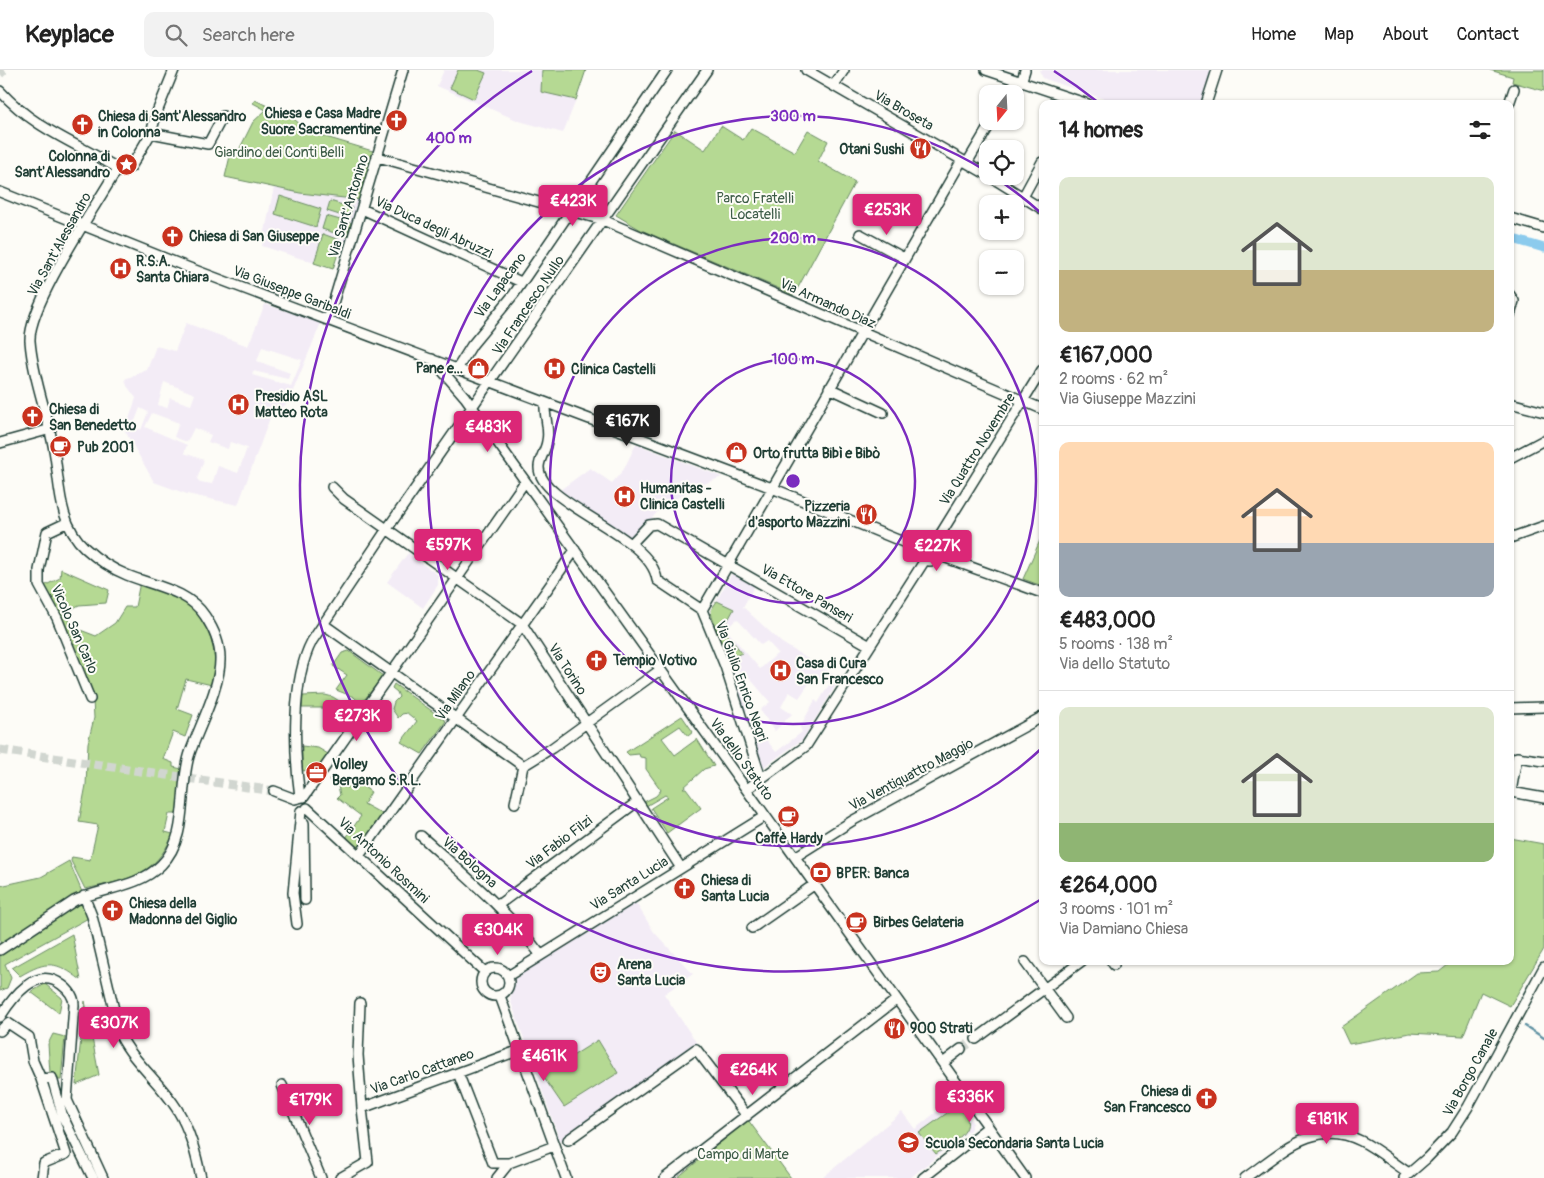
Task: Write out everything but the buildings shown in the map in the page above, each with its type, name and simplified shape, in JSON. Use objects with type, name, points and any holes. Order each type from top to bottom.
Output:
[{"type":"street","name":"Via Sant'Alessandro","points":[[0,950],[74,901],[84,896],[112,890],[149,874],[162,865],[173,846],[182,815],[190,755],[208,708],[220,660],[213,630],[204,614],[192,602],[174,591],[125,574],[103,561],[84,547],[66,523],[50,429],[30,338],[35,316],[47,290],[84,224],[119,169],[131,167],[151,134],[157,112],[174,70]]},
{"type":"street","name":"Via Sant'Antonino","points":[[328,320],[403,70]]},
{"type":"street","name":"Via Lapacano","points":[[457,369],[472,345],[521,282],[667,70]]},
{"type":"street","name":"Via Francesco Nullo","points":[[300,798],[297,701],[303,661],[323,624],[387,529],[492,382],[707,70]]},
{"type":"street","name":"Via Broseta","points":[[806,70],[979,170]]},
{"type":"street","points":[[834,85],[844,70]]},
{"type":"street","points":[[986,70],[1075,100]]},
{"type":"street","points":[[1021,83],[1025,70]]},
{"type":"street","points":[[1207,100],[1217,70]]},
{"type":"street","points":[[1510,100],[1514,89]]},
{"type":"street","points":[[0,92],[14,108],[38,125],[119,169]]},
{"type":"street","points":[[151,134],[208,144],[223,116]]},
{"type":"street","points":[[702,610],[904,258],[964,161],[986,130]]},
{"type":"street","name":"Via Armando Diaz","points":[[378,157],[603,220],[1039,408]]},
{"type":"street","points":[[1024,195],[1039,168]]},
{"type":"street","name":"Via Broseta","points":[[1003,185],[1020,195]]},
{"type":"street","name":"Via Giuseppe Garibaldi","points":[[0,192],[84,224],[187,267],[772,488],[920,549]]},
{"type":"street","name":"Via Broseta","points":[[1024,198],[1039,206]]},
{"type":"street","name":"Via Duca degli Abruzzi","points":[[362,209],[521,282]]},
{"type":"street","points":[[1514,219],[1540,227]]},
{"type":"street","points":[[1514,226],[1540,227]]},
{"type":"street","points":[[860,234],[904,258]]},
{"type":"street","name":"Via dello Statuto","points":[[432,359],[452,381],[524,483],[575,550],[896,1000],[975,1104],[988,1127],[1025,1178]]},
{"type":"street","name":"Via Quattro Novembre","points":[[935,543],[1039,375]]},
{"type":"street","points":[[829,388],[883,413]]},
{"type":"street","name":"Via Giulio Enrico Negri","points":[[545,403],[548,440],[539,468],[542,476],[553,490],[631,544],[650,560],[656,570],[657,580],[702,610],[725,666],[762,778]]},
{"type":"street","points":[[1514,404],[1544,412]]},
{"type":"street","points":[[0,443],[50,429]]},
{"type":"street","points":[[1514,456],[1544,440]]},
{"type":"street","points":[[304,810],[294,807],[391,673],[524,483]]},
{"type":"street","points":[[332,487],[344,499],[387,529]]},
{"type":"street","name":"Vicolo San Carlo","points":[[66,523],[47,532],[39,570],[40,585],[57,618],[90,699]]},
{"type":"street","name":"Via Ettore Panseri","points":[[631,544],[649,525],[657,524],[870,646]]},
{"type":"street","points":[[1514,537],[1544,526]]},
{"type":"street","name":"Via Torino","points":[[387,529],[522,624],[681,868]]},
{"type":"street","points":[[927,542],[935,543],[939,548],[938,555],[933,560],[925,560],[921,555],[920,549],[927,542]]},
{"type":"street","name":"Via Milano","points":[[359,856],[575,550]]},
{"type":"street","points":[[938,555],[1039,592]]},
{"type":"street","points":[[747,790],[806,746],[925,560]]},
{"type":"street","points":[[323,624],[523,766]]},
{"type":"street","points":[[515,803],[523,766],[587,723],[660,670]]},
{"type":"street","points":[[1514,708],[1544,708]]},
{"type":"street","name":"Via Ventiquattro Maggio","points":[[795,857],[852,822],[1039,719]]},
{"type":"street","points":[[1514,770],[1516,756],[1544,761]]},
{"type":"street","points":[[274,791],[308,802],[304,810],[293,893],[297,924]]},
{"type":"street","points":[[1514,793],[1544,798]]},
{"type":"street","name":"Via Fabio Filzi","points":[[498,905],[637,802]]},
{"type":"street","points":[[304,810],[305,900]]},
{"type":"street","name":"Via Antonio Rosmini","points":[[304,810],[359,856],[485,972]]},
{"type":"street","name":"Via Santa Lucia","points":[[508,976],[540,954],[765,816]]},
{"type":"street","name":"Via Bologna","points":[[421,836],[498,905],[518,926],[540,954]]},
{"type":"street","points":[[752,928],[814,884]]},
{"type":"street","points":[[84,896],[92,916],[120,1035],[127,1049],[176,1108],[194,1144],[202,1178]]},
{"type":"street","points":[[1025,962],[1066,1018]]},
{"type":"street","points":[[976,1039],[1076,965]]},
{"type":"street","name":"Via Borgo Canale","points":[[1408,1176],[1439,1146],[1463,1115],[1544,967]]},
{"type":"street","points":[[496,968],[508,976],[509,987],[500,996],[492,996],[484,991],[481,981],[485,972],[496,968]]},
{"type":"street","points":[[0,1016],[18,991],[40,979],[55,980],[72,996],[74,1004],[67,1100],[103,1178]]},
{"type":"street","points":[[500,996],[566,1178]]},
{"type":"street","points":[[665,1178],[896,1000]]},
{"type":"street","name":"Via Carlo Cattaneo","points":[[340,1178],[368,1162],[358,1055],[360,1003]]},
{"type":"street","points":[[0,1031],[8,1023],[29,1037],[40,1078],[66,1154],[44,1163],[42,1178]]},
{"type":"street","points":[[568,1140],[696,1049],[746,1116]]},
{"type":"street","name":"Via Carlo Cattaneo","points":[[362,1108],[520,1050]]},
{"type":"street","points":[[943,1063],[961,1050]]},
{"type":"street","points":[[40,1078],[52,1078],[62,1118],[94,1178]]},
{"type":"street","points":[[460,1078],[493,1163],[509,1164],[554,1146]]},
{"type":"street","points":[[282,1085],[321,1178]]},
{"type":"street","points":[[923,1178],[988,1127]]},
{"type":"street","points":[[1245,1178],[1309,1135],[1327,1133],[1345,1135],[1361,1141],[1408,1176]]},
{"type":"street","points":[[497,1178],[509,1164]]},
{"type":"shaded area","points":[[444,70],[542,70],[541,92],[576,100],[563,133],[519,121],[437,86]]},
{"type":"shaded area","points":[[1039,70],[1213,70],[1208,79],[1203,100],[1107,100],[1043,78]]},
{"type":"shaded area","points":[[274,187],[300,193],[362,200],[348,242],[342,241],[333,269],[262,246]]},
{"type":"shaded area","name":"Presidio ASL Matteo Rota","points":[[265,304],[321,323],[288,403],[271,415],[238,505],[187,494],[154,482],[125,431],[136,398],[127,386],[125,379],[147,370],[156,346],[175,351],[186,323],[248,346]],"holes":[[[262,347],[302,360],[291,386],[252,375],[253,371],[288,379],[290,373],[257,361]],[[164,382],[195,394],[191,405],[170,398],[167,408],[158,405]],[[140,408],[148,412],[141,430],[133,426]],[[152,413],[179,423],[174,437],[187,442],[194,428],[211,435],[208,442],[228,449],[230,442],[247,448],[238,473],[218,466],[212,484],[200,482],[197,479],[204,460],[184,453],[187,445],[145,427]]]},
{"type":"shaded area","name":"Humanitas - Clinica Castelli","points":[[636,444],[722,477],[693,488],[660,509],[632,541],[560,490],[590,468],[612,483],[624,469]]},
{"type":"shaded area","points":[[408,553],[438,575],[438,585],[423,608],[387,582]]},
{"type":"shaded area","name":"Casa di Cura San Francesco","points":[[734,570],[756,583],[743,607],[782,643],[836,676],[832,682],[836,685],[803,739],[761,769],[723,644],[711,610]],"holes":[[[737,619],[761,645],[767,641],[778,653],[760,669],[726,629]],[[746,674],[770,702],[760,710],[775,731],[792,714],[781,707],[789,692],[799,698],[815,675],[830,683],[818,703],[815,700],[800,727],[802,732],[776,752],[745,712],[750,706],[746,701],[747,697],[735,682]]]},
{"type":"shaded area","points":[[636,903],[654,932],[693,974],[664,994],[698,1045],[560,1141],[510,999],[516,977]]},
{"type":"shaded area","name":"Scuola Secondaria Santa Lucia","points":[[955,1097],[973,1123],[970,1130],[910,1178],[822,1178],[902,1112],[915,1129]]},
{"type":"green space","points":[[458,70],[478,70],[486,73],[474,99],[450,88]]},
{"type":"green space","points":[[542,70],[586,70],[576,100],[541,92]]},
{"type":"green space","points":[[1490,70],[1544,70],[1544,91],[1512,82],[1513,77]]},
{"type":"green space","name":"Giardino dei Conti Belli","points":[[255,100],[294,119],[309,132],[376,152],[362,200],[300,193],[225,177],[231,152],[237,154],[253,122],[266,110],[253,103]]},
{"type":"green space","name":"Parco Fratelli Locatelli","points":[[721,126],[743,140],[751,128],[795,152],[808,130],[828,141],[818,161],[855,182],[794,295],[641,230],[616,215],[675,130],[705,150]]},
{"type":"green space","points":[[280,196],[321,209],[316,227],[275,214]]},
{"type":"green space","points":[[330,201],[352,208],[349,218],[327,211]]},
{"type":"green space","points":[[326,216],[351,223],[347,237],[322,229]]},
{"type":"green space","points":[[323,234],[342,241],[333,269],[314,263]]},
{"type":"green space","points":[[1039,543],[1039,585],[1023,579]]},
{"type":"green space","points":[[61,569],[109,590],[106,603],[79,605],[68,611],[70,626],[96,636],[115,623],[125,607],[135,607],[140,582],[184,601],[200,616],[211,640],[215,657],[212,685],[186,679],[177,709],[193,715],[185,737],[173,732],[163,759],[173,763],[173,767],[182,769],[178,814],[169,814],[165,832],[173,834],[166,848],[148,868],[138,874],[114,883],[85,889],[71,861],[72,857],[90,860],[98,825],[79,822],[86,785],[88,743],[94,718],[93,700],[42,587],[60,578]]},
{"type":"green space","points":[[717,601],[734,609],[723,629],[742,653],[727,659],[712,617],[711,610]]},
{"type":"green space","points":[[349,651],[383,676],[361,704],[354,697],[336,690],[347,675],[333,666],[342,653]]},
{"type":"green space","points":[[394,684],[446,721],[422,754],[401,742],[417,721],[407,713],[402,714],[398,718],[392,709],[394,702],[399,697],[392,688]]},
{"type":"green space","points":[[325,695],[333,697],[350,708],[348,712],[355,715],[349,722],[328,708],[302,708],[303,696]]},
{"type":"green space","points":[[682,716],[693,732],[688,736],[680,726],[662,738],[675,755],[697,739],[714,766],[704,769],[683,788],[686,788],[701,808],[667,833],[651,808],[668,797],[665,795],[646,806],[644,802],[656,796],[661,790],[646,769],[646,758],[640,757],[639,754],[629,755],[626,752]]},
{"type":"green space","points":[[302,746],[318,748],[328,754],[315,773],[309,770],[302,771]]},
{"type":"green space","points":[[331,777],[347,788],[354,780],[371,792],[364,804],[384,815],[359,852],[346,838],[361,816],[337,798],[340,795],[338,786],[329,780]]},
{"type":"green space","points":[[1514,839],[1544,844],[1544,949],[1510,1006],[1481,992],[1463,1036],[1410,1033],[1349,1044],[1341,1027],[1417,973],[1439,972],[1448,965],[1514,965]]},
{"type":"green space","points":[[69,861],[92,916],[5,964],[11,978],[7,988],[0,991],[0,886],[41,877]]},
{"type":"green space","points":[[72,934],[81,980],[58,966],[45,965],[37,967],[20,976],[12,968]]},
{"type":"green space","points":[[45,984],[62,998],[59,1013],[31,992]]},
{"type":"green space","points":[[85,1001],[99,1075],[76,1085]]},
{"type":"green space","points":[[53,1034],[65,1037],[61,1080],[58,1080],[55,1073],[50,1073],[48,1044]]},
{"type":"green space","points":[[598,1040],[618,1073],[564,1107],[542,1075]]},
{"type":"green space","points":[[957,1106],[966,1117],[968,1125],[966,1130],[952,1144],[936,1154],[919,1133]]},
{"type":"green space","name":"Campo di Marte","points":[[748,1120],[791,1178],[677,1178]]},
{"type":"waterway","points":[[1514,239],[1544,248]]},
{"type":"waterway","points":[[1525,1026],[1544,1038]]},
{"type":"tunnel","points":[[0,74],[4,70]]},
{"type":"tunnel","points":[[0,750],[274,791]]},
{"type":"tunnel","points":[[961,1049],[976,1039]]},
{"type":"place","name":"Chiesa e Casa Madre Suore Sacramentine","points":[[397,121]]},
{"type":"place","name":"Chiesa di Sant'Alessandro in Colonna","points":[[82,124]]},
{"type":"place","name":"Otani Sushi","points":[[920,149]]},
{"type":"place","name":"Colonna di Sant'Alessandro","points":[[126,164]]},
{"type":"place","name":"Chiesa di San Giuseppe","points":[[173,236]]},
{"type":"place","name":"R.S.A. Santa Chiara","points":[[120,269]]},
{"type":"place","name":"Pane e...","points":[[479,368]]},
{"type":"place","name":"Clinica Castelli","points":[[555,369]]},
{"type":"place","name":"Presidio ASL Matteo Rota","points":[[239,404]]},
{"type":"place","name":"Chiesa di San Benedetto","points":[[33,417]]},
{"type":"place","name":"Pub 2001","points":[[61,447]]},
{"type":"place","name":"Orto frutta Bibì e Bibò","points":[[737,453]]},
{"type":"place","name":"Humanitas - Clinica Castelli","points":[[624,496]]},
{"type":"place","name":"Pizzeria d'asporto Mazzini","points":[[866,514]]},
{"type":"place","name":"Tempio Votivo","points":[[597,660]]},
{"type":"place","name":"Casa di Cura San Francesco","points":[[780,671]]},
{"type":"place","name":"Volley Bergamo S.R.L.","points":[[316,772]]},
{"type":"place","name":"Caffè Hardy","points":[[789,816]]},
{"type":"place","name":"BPER: Banca","points":[[820,873]]},
{"type":"place","name":"Chiesa di Santa Lucia","points":[[685,888]]},
{"type":"place","name":"Chiesa della Madonna del Giglio","points":[[113,911]]},
{"type":"place","name":"Birbes Gelateria","points":[[857,922]]},
{"type":"place","name":"Arena Santa Lucia","points":[[601,972]]},
{"type":"place","name":"900 Strati","points":[[894,1028]]},
{"type":"place","name":"Chiesa di San Francesco","points":[[1207,1099]]},
{"type":"place","name":"Scuola Secondaria Santa Lucia","points":[[909,1143]]}]
